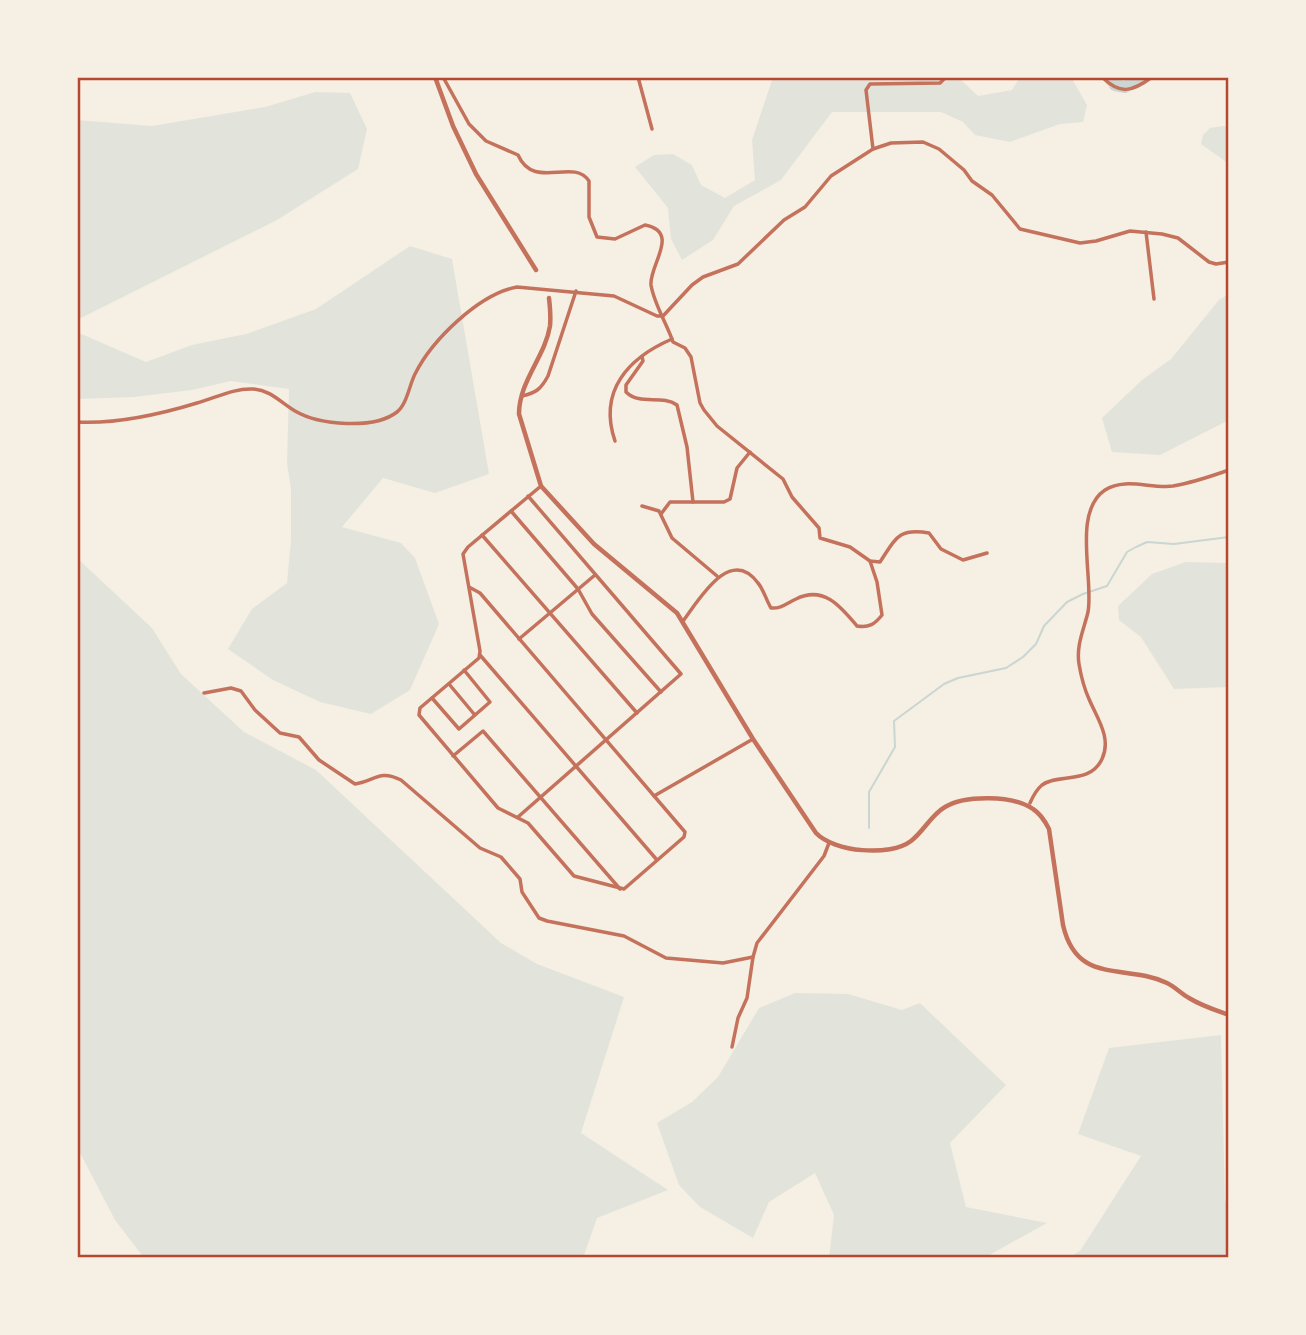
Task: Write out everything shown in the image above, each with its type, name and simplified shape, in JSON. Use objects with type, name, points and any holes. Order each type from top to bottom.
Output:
[{"type":"street","points":[[435,77],[467,157],[536,270]]},
{"type":"street","points":[[443,77],[469,124],[486,141],[518,155],[523,166],[529,170],[542,173],[578,173],[586,176],[589,181],[589,217],[597,237],[615,239],[645,225],[659,231],[662,243],[651,283],[673,342],[685,348],[691,357],[700,403],[717,426],[783,479],[792,498],[819,528],[820,538],[850,547],[870,561],[880,562],[896,538],[912,530],[929,533],[941,549],[963,560],[987,553]]},
{"type":"street","points":[[638,77],[652,129]]},
{"type":"street","points":[[873,149],[866,98],[870,83],[940,83],[946,77]]},
{"type":"street","points":[[1102,77],[1111,86],[1126,90],[1152,77]]},
{"type":"street","points":[[77,422],[104,423],[253,389],[264,391],[293,410],[318,421],[349,424],[383,418],[402,407],[415,374],[429,351],[468,312],[491,296],[504,289],[517,287],[614,296],[657,316],[663,316],[703,277],[738,264],[784,220],[805,207],[831,176],[873,149],[891,143],[923,142],[939,149],[964,170],[972,181],[992,195],[1020,229],[1080,243],[1130,231],[1146,232],[1178,238],[1209,262],[1229,262]]},
{"type":"street","points":[[1146,232],[1154,299]]},
{"type":"street","points":[[521,396],[535,393],[542,388],[576,292]]},
{"type":"street","points":[[549,298],[550,328],[521,396],[519,414],[541,486],[594,544],[668,605],[683,621],[754,739],[822,841],[886,851],[910,842],[936,814],[957,802],[972,799],[1015,800],[1027,805],[1043,818],[1049,829],[1063,925],[1077,957],[1107,971],[1152,978],[1168,984],[1191,999],[1229,1015]]},
{"type":"street","points":[[615,441],[610,427],[611,400],[615,385],[623,373],[642,357],[657,345],[672,339]]},
{"type":"street","points":[[642,357],[643,360],[626,385],[626,392],[638,399],[671,401],[677,405],[687,447],[694,502]]},
{"type":"street","points":[[661,514],[670,502],[724,502],[730,499],[737,468],[750,452]]},
{"type":"street","points":[[1030,803],[1044,783],[1072,779],[1096,768],[1105,750],[1106,738],[1088,697],[1078,660],[1080,639],[1088,611],[1087,522],[1097,498],[1105,490],[1117,485],[1173,486],[1229,470]]},
{"type":"street","points":[[541,486],[463,554],[480,654],[657,860]]},
{"type":"street","points":[[518,817],[681,674],[528,496]]},
{"type":"street","points":[[642,506],[661,514],[673,538],[717,576]]},
{"type":"street","points":[[510,511],[578,589],[592,614],[661,692]]},
{"type":"street","points":[[482,535],[637,713]]},
{"type":"street","points":[[683,621],[717,576],[738,571],[748,574],[758,582],[771,608],[778,609],[800,597],[815,594],[828,596],[841,606],[857,626],[864,627],[875,623],[882,615],[877,582],[870,561]]},
{"type":"street","points":[[519,639],[596,574]]},
{"type":"street","points":[[469,587],[480,593],[685,832],[684,837],[624,889],[574,876],[528,823],[498,808],[419,715],[420,708],[479,658],[480,654]]},
{"type":"street","points":[[432,698],[459,729],[490,702],[464,670]]},
{"type":"street","points":[[449,684],[475,715]]},
{"type":"street","points":[[204,693],[230,688],[242,691],[256,710],[280,733],[299,737],[319,760],[355,784],[379,775],[391,775],[401,780],[480,848],[501,858],[520,879],[522,892],[539,918],[624,936],[666,958],[723,963],[753,957]]},
{"type":"street","points":[[453,756],[483,731],[620,889]]},
{"type":"street","points":[[654,796],[754,739]]},
{"type":"street","points":[[732,1047],[738,1018],[747,998],[757,943],[824,856],[829,843]]},
{"type":"shaded area","points":[[773,77],[958,77],[978,96],[1012,90],[1020,77],[1071,77],[1087,105],[1083,122],[1060,124],[1010,142],[975,135],[963,122],[941,112],[832,112],[781,180],[734,206],[713,240],[682,260],[671,239],[668,208],[635,167],[654,155],[673,154],[692,165],[701,185],[725,198],[755,180],[752,140]]},
{"type":"shaded area","points":[[315,92],[350,93],[367,129],[358,169],[277,220],[77,320],[77,120],[152,126],[265,107]]},
{"type":"shaded area","points":[[1229,127],[1229,164],[1201,144],[1203,135],[1210,128]]},
{"type":"shaded area","points":[[410,246],[452,259],[489,474],[435,493],[383,478],[342,527],[401,543],[415,558],[439,624],[410,690],[371,714],[320,702],[273,680],[228,649],[252,609],[287,583],[291,540],[291,489],[287,463],[289,389],[231,381],[192,390],[134,397],[77,399],[77,332],[146,362],[192,345],[246,334],[316,309]]},
{"type":"shaded area","points":[[1229,294],[1229,420],[1160,455],[1112,452],[1102,418],[1142,380],[1171,359],[1219,300]]},
{"type":"shaded area","points":[[77,558],[152,628],[181,674],[244,732],[316,770],[501,943],[537,964],[624,997],[581,1133],[668,1190],[597,1218],[583,1258],[144,1258],[115,1220],[77,1147]]},
{"type":"shaded area","points":[[1186,562],[1229,563],[1229,687],[1174,689],[1141,637],[1119,620],[1118,606],[1152,574]]},
{"type":"shaded area","points":[[795,993],[848,994],[902,1010],[920,1003],[1006,1085],[950,1143],[966,1207],[1047,1223],[984,1258],[829,1258],[834,1215],[815,1173],[769,1202],[753,1238],[700,1207],[679,1185],[657,1123],[692,1102],[718,1077],[759,1008]]},
{"type":"shaded area","points":[[1221,1035],[1229,1258],[1069,1258],[1080,1251],[1141,1156],[1078,1134],[1109,1048]]},
{"type":"waterway","points":[[1110,77],[1115,85],[1125,87],[1141,77]]},
{"type":"waterway","points":[[869,828],[869,792],[895,747],[894,721],[944,684],[958,678],[1006,668],[1023,657],[1036,644],[1044,626],[1067,602],[1107,586],[1127,552],[1136,547],[1147,542],[1174,544],[1229,537]]}]
